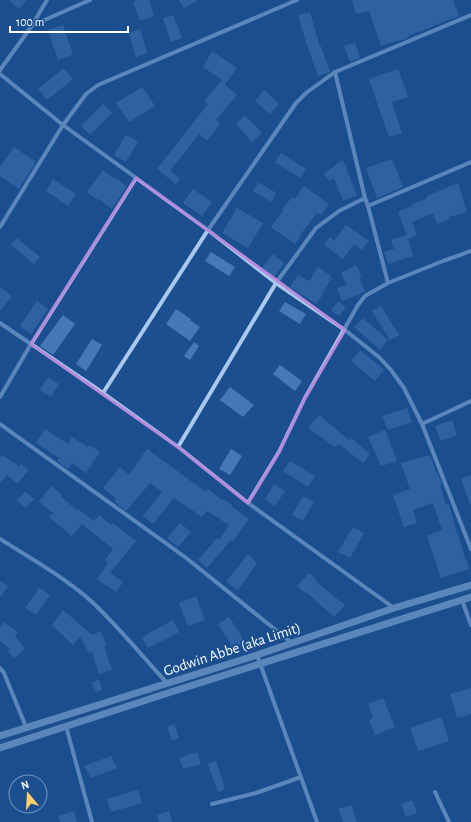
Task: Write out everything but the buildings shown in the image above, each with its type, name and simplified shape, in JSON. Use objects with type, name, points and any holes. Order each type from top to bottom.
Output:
[{"type":"street","points":[[0,70],[31,27],[47,0]]},
{"type":"street","points":[[31,27],[90,0]]},
{"type":"street","points":[[0,227],[63,125],[86,94],[98,85],[297,0]]},
{"type":"street","points":[[103,393],[208,230],[296,103],[306,93],[335,72],[471,15]]},
{"type":"street","points":[[335,72],[365,198],[388,283]]},
{"type":"street","points":[[0,74],[63,125],[208,230],[276,283],[345,330],[380,358],[404,388],[422,424],[471,549]]},
{"type":"street","points":[[368,206],[471,162]]},
{"type":"street","points":[[0,397],[31,344],[136,178]]},
{"type":"street","points":[[178,447],[276,283],[316,228],[339,211],[365,198]]},
{"type":"street","points":[[248,503],[279,452],[305,398],[358,305],[365,296],[388,283],[443,260],[471,251]]},
{"type":"street","points":[[0,323],[103,393],[178,447],[248,503],[394,608]]},
{"type":"street","points":[[422,424],[471,402]]},
{"type":"street","points":[[0,424],[185,556],[293,643]]},
{"type":"street","points":[[0,539],[66,583],[90,601],[168,683]]},
{"type":"street","name":"Godwin Abbe (aka Limit)","points":[[0,736],[257,655],[394,608],[471,585]]},
{"type":"street","name":"Godwin Abbe (aka Limit)","points":[[0,748],[471,597]]},
{"type":"street","points":[[462,600],[471,625]]},
{"type":"street","points":[[374,616],[377,626]]},
{"type":"street","points":[[257,655],[318,822]]},
{"type":"street","points":[[0,668],[4,674],[26,727]]},
{"type":"street","points":[[66,726],[92,822]]},
{"type":"street","points":[[212,804],[256,793],[301,777]]},
{"type":"street","points":[[436,792],[449,822]]},
{"type":"highlighted area","points":[[136,178],[345,330],[305,398],[279,452],[248,503],[178,447],[31,344]]}]
